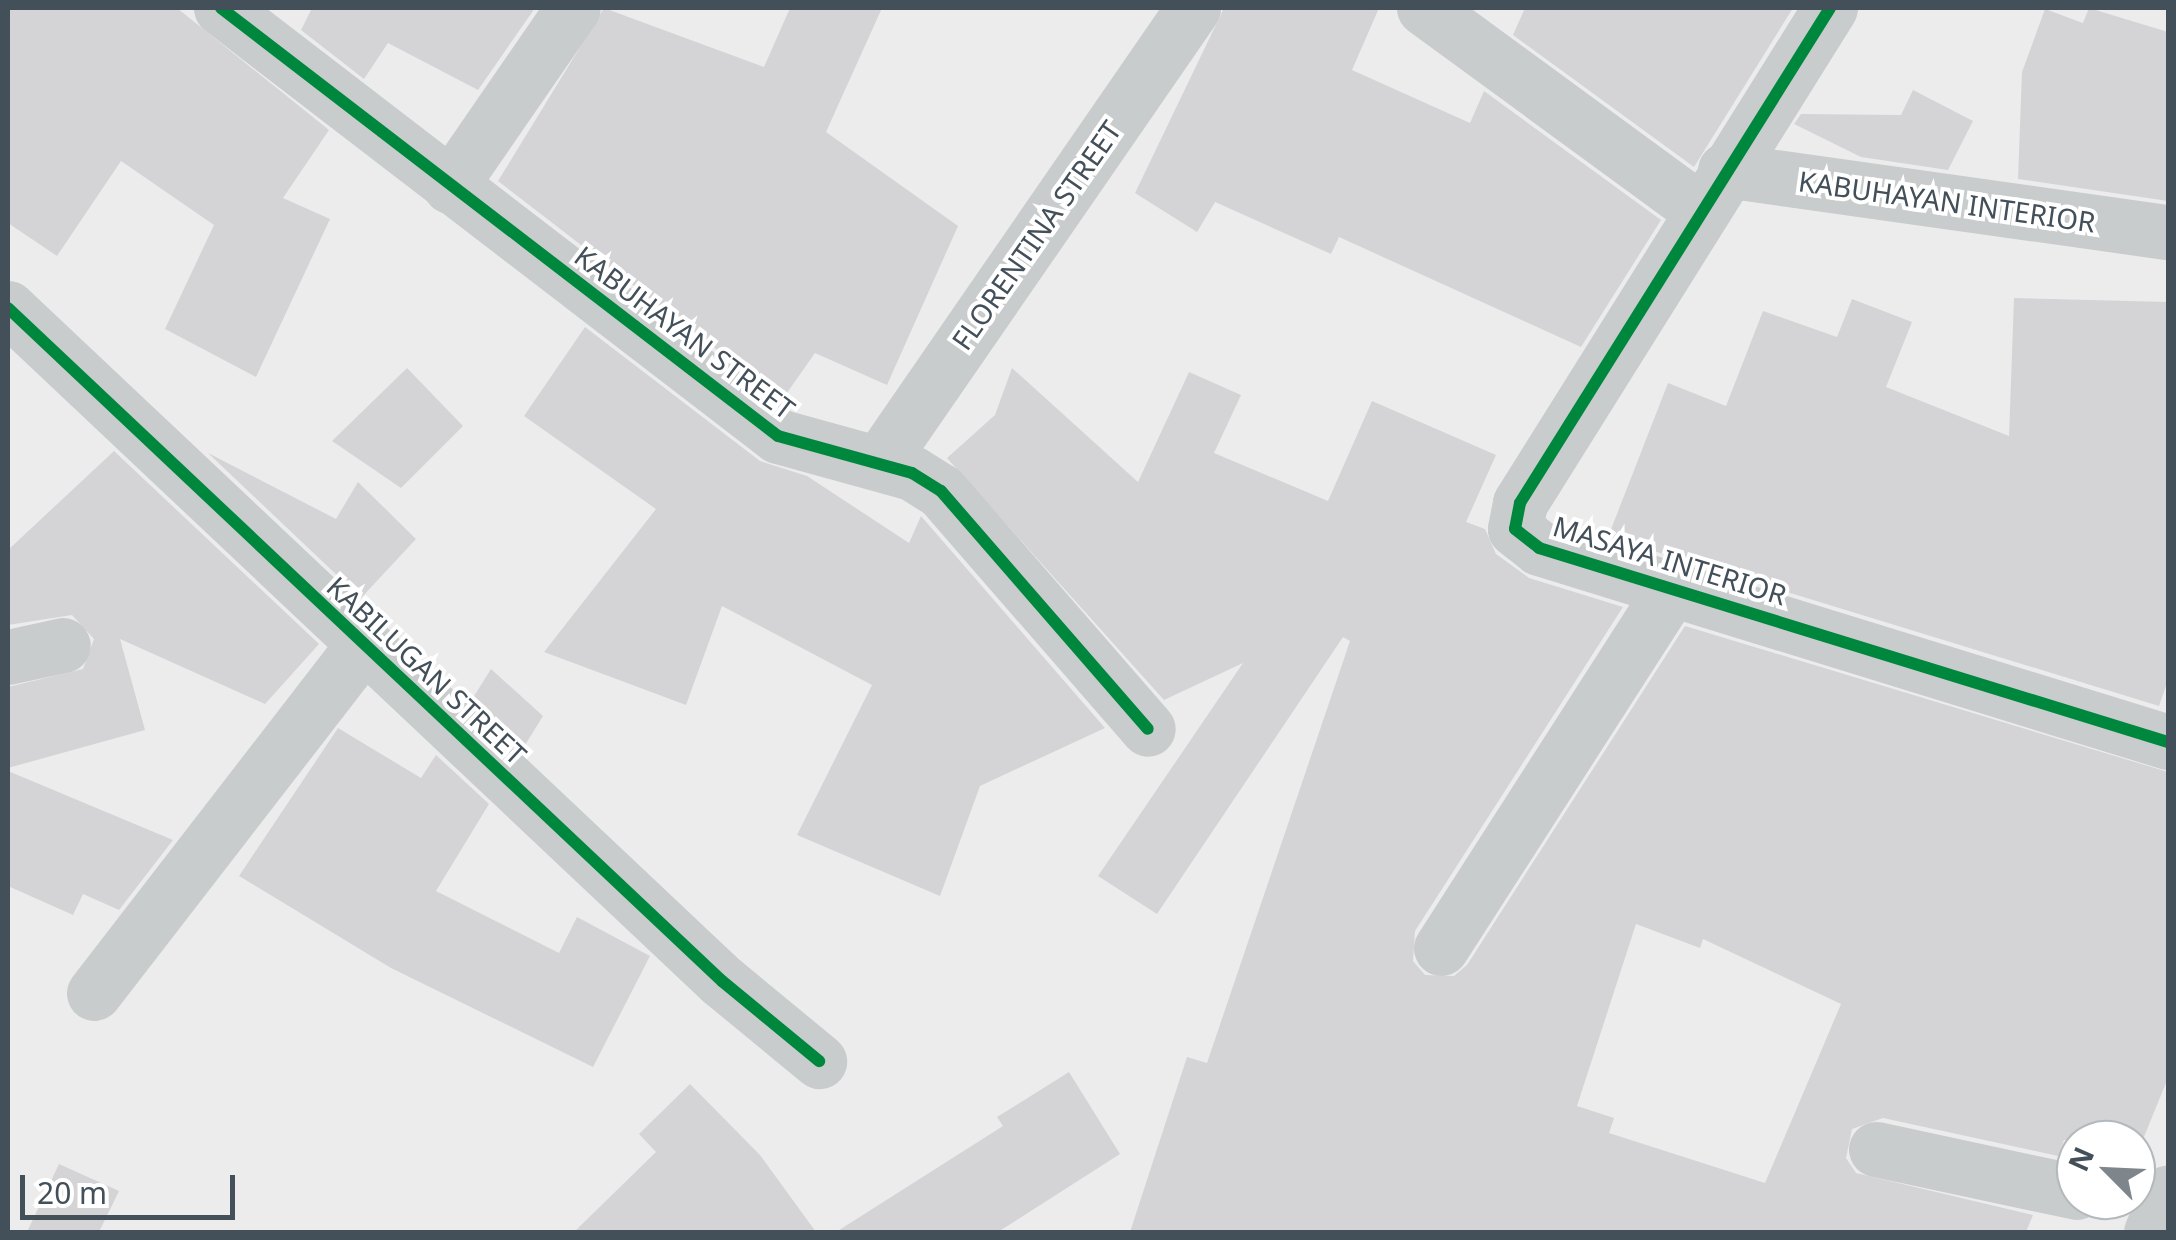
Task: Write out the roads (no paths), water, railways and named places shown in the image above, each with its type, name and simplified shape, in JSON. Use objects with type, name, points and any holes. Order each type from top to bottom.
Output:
[{"type":"street","name":"KABUHAYAN STREET","points":[[221,8],[778,436],[912,473],[968,514],[1148,729]]},
{"type":"street","points":[[450,186],[573,8]]},
{"type":"street","name":"FLORENTINA STREET","points":[[879,463],[1193,8]]},
{"type":"street","name":"KABUHAYAN INTERIOR","points":[[1424,8],[1712,190],[2168,232]]},
{"type":"street","name":"MASAYA INTERIOR","points":[[1830,8],[1712,190],[1520,502],[1514,529],[1539,548],[2168,742]]},
{"type":"street","name":"KABILUGAN STREET","points":[[8,308],[363,644],[819,1061]]},
{"type":"street","points":[[1442,948],[1672,588]]},
{"type":"street","points":[[94,993],[363,644]]},
{"type":"street","points":[[8,656],[63,646]]},
{"type":"street","points":[[1876,1149],[2056,1188]]}]
